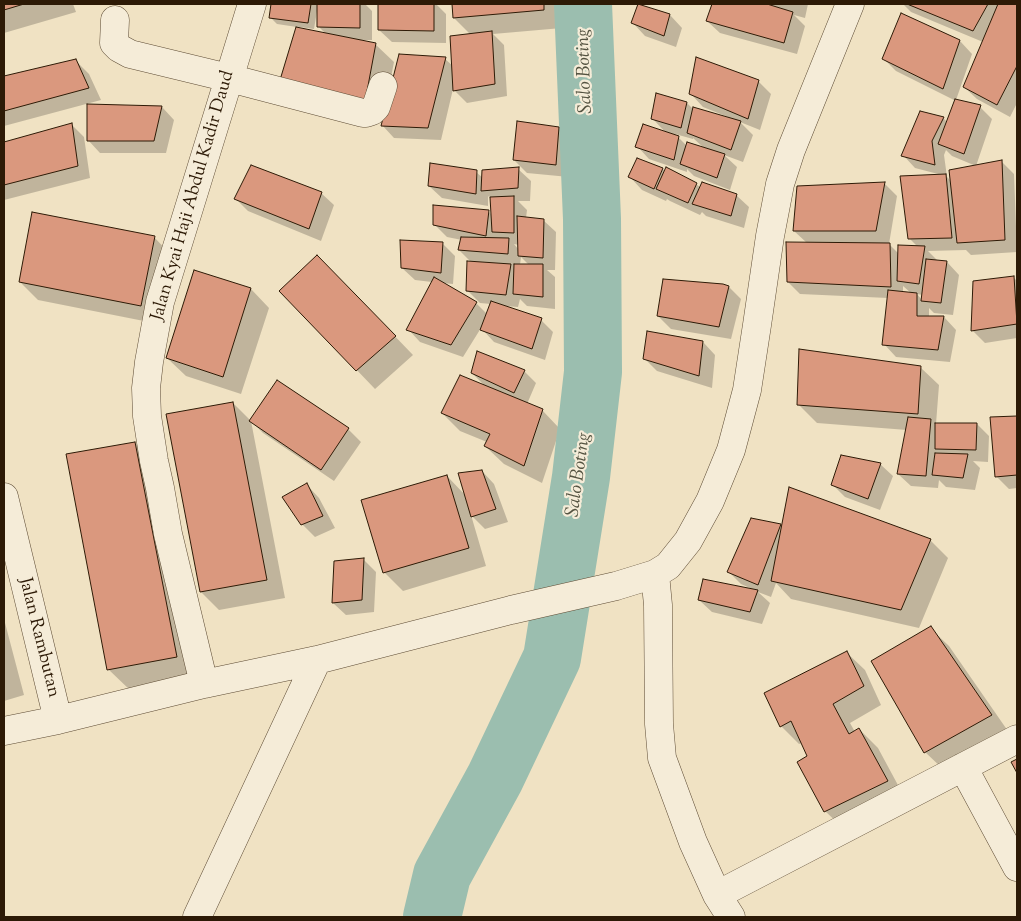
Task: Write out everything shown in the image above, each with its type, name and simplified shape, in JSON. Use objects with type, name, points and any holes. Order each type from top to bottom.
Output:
[{"type":"street","name":"Jalan Kyai Haji Abdul Kadir Daud","points":[[204,684],[168,534],[147,416],[146,388],[160,302],[252,4]]},
{"type":"street","points":[[4,731],[58,720],[204,684],[317,660],[511,610],[616,586],[655,574],[668,566],[688,540],[710,501],[731,450],[747,390],[770,236],[780,184],[791,150],[850,4]]},
{"type":"street","points":[[115,20],[114,42],[119,48],[130,54],[363,113],[372,111],[376,107],[383,86]]},
{"type":"street","name":"Jalan Rambutan","points":[[4,497],[58,720]]},
{"type":"street","points":[[655,574],[658,604],[659,724],[662,758],[689,833],[724,910],[963,767],[1017,739]]},
{"type":"street","points":[[197,917],[317,660]]},
{"type":"street","points":[[963,767],[1017,867]]},
{"type":"building","points":[[4,4],[24,4],[4,10]]},
{"type":"building","points":[[271,4],[311,4],[308,23],[269,18]]},
{"type":"building","points":[[317,4],[360,4],[360,28],[317,27]]},
{"type":"building","points":[[378,4],[434,4],[434,31],[378,30]]},
{"type":"building","points":[[452,4],[544,4],[544,10],[453,18]]},
{"type":"building","points":[[638,4],[670,14],[664,36],[631,23]]},
{"type":"building","points":[[712,4],[767,4],[793,12],[784,43],[706,21]]},
{"type":"building","points":[[907,4],[988,4],[973,31]]},
{"type":"building","points":[[998,4],[1017,4],[1017,66],[997,105],[963,87]]},
{"type":"building","points":[[901,13],[960,40],[943,89],[882,59]]},
{"type":"building","points":[[296,27],[376,43],[365,102],[280,80]]},
{"type":"building","points":[[492,31],[495,84],[453,91],[450,36]]},
{"type":"building","points":[[399,54],[446,57],[428,128],[381,126]]},
{"type":"building","points":[[696,57],[759,80],[748,119],[689,94]]},
{"type":"building","points":[[76,59],[89,88],[4,111],[4,76]]},
{"type":"building","points":[[656,93],[687,102],[681,128],[651,119]]},
{"type":"building","points":[[955,99],[981,105],[964,154],[938,144]]},
{"type":"building","points":[[87,104],[162,106],[154,141],[87,141]]},
{"type":"building","points":[[693,107],[741,121],[731,150],[687,133]]},
{"type":"building","points":[[920,111],[944,117],[932,141],[935,165],[901,156]]},
{"type":"building","points":[[517,121],[559,127],[556,165],[513,160]]},
{"type":"building","points":[[72,123],[78,166],[4,185],[4,142]]},
{"type":"building","points":[[643,124],[679,136],[674,160],[635,147]]},
{"type":"building","points":[[687,142],[725,154],[717,178],[680,164]]},
{"type":"building","points":[[637,158],[663,168],[654,189],[628,177]]},
{"type":"building","points":[[1002,160],[1005,240],[957,243],[949,170]]},
{"type":"building","points":[[430,163],[477,170],[476,194],[428,186]]},
{"type":"building","points":[[251,165],[322,192],[309,229],[234,199]]},
{"type":"building","points":[[519,167],[518,188],[481,191],[482,170]]},
{"type":"building","points":[[666,167],[697,183],[688,203],[656,189]]},
{"type":"building","points":[[946,174],[952,238],[908,239],[900,176]]},
{"type":"building","points":[[702,182],[737,194],[731,216],[692,204]]},
{"type":"building","points":[[885,182],[876,231],[793,231],[797,186]]},
{"type":"building","points":[[514,196],[514,233],[492,232],[490,197]]},
{"type":"building","points":[[433,205],[489,210],[486,236],[433,225]]},
{"type":"building","points":[[32,212],[155,236],[141,306],[19,282]]},
{"type":"building","points":[[517,216],[544,219],[543,258],[518,256]]},
{"type":"building","points":[[461,237],[509,238],[508,254],[458,250]]},
{"type":"building","points":[[400,240],[443,242],[441,273],[401,268]]},
{"type":"building","points":[[786,242],[890,243],[891,287],[787,282]]},
{"type":"building","points":[[898,245],[925,246],[919,284],[897,281]]},
{"type":"building","points":[[317,255],[396,336],[356,371],[279,291]]},
{"type":"building","points":[[926,259],[947,261],[941,303],[921,301]]},
{"type":"building","points":[[467,261],[511,264],[506,295],[466,291]]},
{"type":"building","points":[[514,264],[543,264],[543,297],[513,294]]},
{"type":"building","points":[[194,270],[251,288],[223,377],[166,358]]},
{"type":"building","points":[[1014,276],[1017,324],[971,331],[973,281]]},
{"type":"building","points":[[434,277],[477,302],[451,345],[406,330]]},
{"type":"building","points":[[663,279],[729,286],[719,327],[657,316]]},
{"type":"building","points":[[888,290],[917,293],[917,316],[944,316],[938,350],[882,345]]},
{"type":"building","points":[[491,301],[542,318],[532,349],[480,330]]},
{"type":"building","points":[[647,331],[703,341],[699,376],[643,359]]},
{"type":"building","points":[[799,349],[921,366],[918,414],[797,405]]},
{"type":"building","points":[[477,351],[525,370],[514,393],[471,373]]},
{"type":"building","points":[[460,375],[543,409],[524,466],[484,446],[490,434],[441,413]]},
{"type":"building","points":[[277,380],[349,428],[321,470],[249,421]]},
{"type":"building","points":[[233,402],[267,580],[200,592],[166,414]]},
{"type":"building","points":[[1017,416],[1017,475],[995,477],[990,417]]},
{"type":"building","points":[[908,417],[931,419],[926,476],[897,474]]},
{"type":"building","points":[[935,423],[977,423],[976,450],[935,449]]},
{"type":"building","points":[[135,442],[177,657],[107,670],[66,454]]},
{"type":"building","points":[[935,453],[968,454],[963,478],[932,475]]},
{"type":"building","points":[[841,455],[881,463],[868,499],[831,485]]},
{"type":"building","points":[[482,470],[496,509],[471,517],[458,473]]},
{"type":"building","points":[[447,475],[469,548],[383,573],[361,500]]},
{"type":"building","points":[[307,483],[323,516],[301,525],[282,497]]},
{"type":"building","points":[[789,487],[931,539],[901,610],[771,581]]},
{"type":"building","points":[[751,518],[781,524],[758,585],[727,572]]},
{"type":"building","points":[[364,558],[362,600],[332,603],[334,561]]},
{"type":"building","points":[[703,579],[758,590],[750,612],[698,600]]},
{"type":"building","points":[[931,626],[992,715],[924,753],[871,661]]},
{"type":"building","points":[[847,651],[864,686],[833,704],[849,734],[859,728],[888,781],[824,812],[797,762],[807,756],[791,721],[780,727],[764,693]]},
{"type":"building","points":[[1017,759],[1017,773],[1011,762]]},
{"type":"waterway","name":"Salo Boting","points":[[432,917],[442,875],[495,778],[552,658],[581,477],[593,372],[592,219],[583,4]]}]
